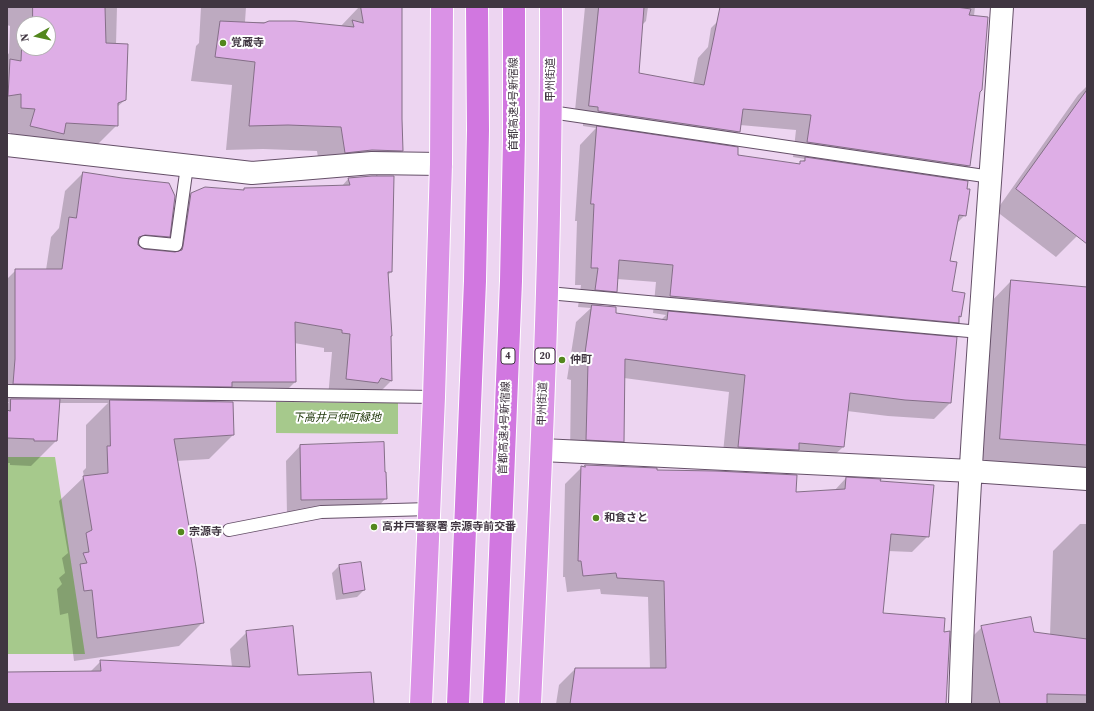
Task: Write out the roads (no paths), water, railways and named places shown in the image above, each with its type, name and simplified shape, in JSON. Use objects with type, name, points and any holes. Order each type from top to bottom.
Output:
[{"type":"highway","points":[[421,704],[434,397],[441,164],[442,7]]},
{"type":"highway","points":[[458,704],[475,281],[478,130],[477,7]]},
{"type":"highway","name":"首都高速4号新宿線","points":[[494,704],[511,281],[514,139],[514,7]]},
{"type":"highway","name":"甲州街道","points":[[530,704],[548,293],[551,7]]},
{"type":"street","points":[[960,704],[963,610],[971,471],[1002,7]]},
{"type":"street","points":[[7,145],[252,173],[372,163],[441,164]]},
{"type":"street","points":[[542,450],[971,471],[1087,479]]},
{"type":"lane","points":[[551,112],[991,177]]},
{"type":"lane","points":[[146,242],[176,245],[187,166]]},
{"type":"lane","points":[[548,293],[980,332]]},
{"type":"lane","points":[[7,391],[434,397]]},
{"type":"lane","points":[[229,530],[321,512],[430,509]]},
{"type":"place","name":"覚蔵寺","points":[[223,43]]},
{"type":"place","name":"仲町","points":[[562,360]]},
{"type":"place","name":"和食さと","points":[[596,518]]},
{"type":"place","name":"高井戸警察署 宗源寺前交番","points":[[374,527]]},
{"type":"place","name":"宗源寺","points":[[181,532]]},
{"type":"park label","name":"下高井戸仲町緑地","points":[[337,418]]}]
